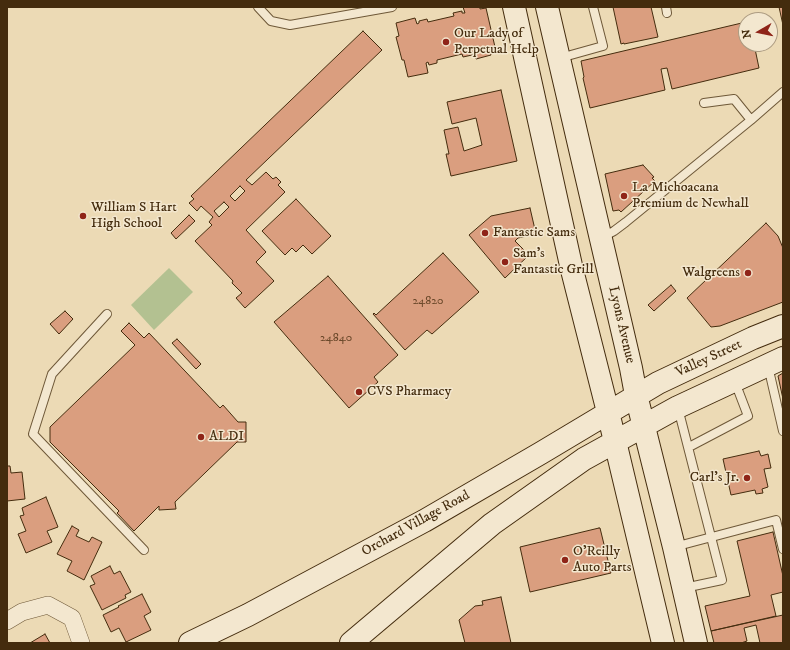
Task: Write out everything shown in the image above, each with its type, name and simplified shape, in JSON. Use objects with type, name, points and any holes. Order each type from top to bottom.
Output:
[{"type":"main road","points":[[514,7],[572,270],[608,412],[663,643]]},
{"type":"main road","name":"Lyons Avenue","points":[[548,7],[636,395],[684,588],[696,643]]},
{"type":"main road","name":"Valley Street","points":[[636,395],[753,338],[783,326]]},
{"type":"main road","points":[[351,643],[492,524],[584,459],[678,407],[775,361]]},
{"type":"main road","name":"Orchard Village Road","points":[[190,643],[248,615],[424,521],[541,454],[636,395]]},
{"type":"street","points":[[7,621],[22,612],[48,605],[72,618],[81,643]]},
{"type":"lane","points":[[258,7],[272,20],[290,25],[392,7]]},
{"type":"lane","points":[[559,58],[603,46],[593,7]]},
{"type":"lane","points":[[600,238],[614,231],[626,222],[783,92]]},
{"type":"lane","points":[[704,103],[734,99],[751,120]]},
{"type":"lane","points":[[107,314],[52,374],[33,434],[144,550]]},
{"type":"lane","points":[[775,361],[783,431]]},
{"type":"lane","points":[[689,447],[748,416],[735,380]]},
{"type":"lane","points":[[678,407],[722,580],[684,588]]},
{"type":"lane","points":[[674,547],[776,520],[783,549]]},
{"type":"green space","points":[[169,268],[193,292],[154,330],[131,305]]},
{"type":"building","name":"Our Lady of Perpetual Help","points":[[463,7],[480,7],[480,9],[486,8],[495,47],[490,48],[491,55],[476,59],[474,52],[472,52],[472,55],[463,57],[462,54],[437,60],[437,63],[429,65],[428,62],[426,63],[428,73],[408,77],[396,37],[399,36],[396,23],[415,18],[417,24],[419,21],[427,19],[428,22],[454,16],[453,13],[462,11],[462,13],[465,13]]},
{"type":"building","points":[[613,7],[651,7],[658,37],[621,44]]},
{"type":"building","points":[[779,7],[783,7],[783,25]]},
{"type":"building","points":[[738,24],[738,52],[756,52],[759,68],[672,89],[667,68],[661,69],[665,90],[590,108],[583,78],[581,61]]},
{"type":"building","points":[[363,31],[382,50],[246,180],[252,185],[266,172],[273,179],[276,177],[281,182],[278,185],[285,192],[246,230],[266,252],[256,262],[274,281],[245,308],[236,298],[242,293],[232,283],[233,281],[195,241],[212,225],[209,222],[213,217],[201,206],[197,211],[189,203],[194,199],[191,196]],"holes":[[[240,186],[245,191],[235,201],[230,196]],[[224,202],[229,207],[219,217],[214,211]]]},
{"type":"building","points":[[501,90],[517,161],[451,176],[446,154],[449,154],[444,130],[458,127],[464,151],[482,145],[476,118],[452,124],[447,102]]},
{"type":"building","name":"La Michoacana Premium de Newhall","points":[[643,165],[654,177],[652,178],[655,181],[621,212],[619,210],[613,211],[605,174]]},
{"type":"building","points":[[296,199],[331,236],[312,254],[303,245],[296,252],[292,248],[285,255],[262,231]]},
{"type":"building","points":[[530,208],[536,234],[518,238],[515,241],[529,255],[505,278],[469,235],[491,216]]},
{"type":"building","points":[[189,215],[195,221],[176,239],[171,233]]},
{"type":"building","name":"Walgreens","points":[[766,223],[778,236],[783,248],[783,302],[720,326],[711,327],[687,298]]},
{"type":"building","points":[[443,253],[479,292],[432,334],[427,330],[405,350],[373,314],[374,313],[376,315]]},
{"type":"building","points":[[328,276],[398,355],[374,377],[378,382],[349,408],[274,322]]},
{"type":"building","points":[[671,285],[676,291],[654,311],[648,305]]},
{"type":"building","points":[[65,311],[73,319],[59,334],[50,324]]},
{"type":"building","points":[[129,323],[144,338],[149,333],[220,408],[223,405],[238,422],[246,422],[246,442],[237,442],[175,502],[176,509],[159,510],[159,506],[134,531],[117,513],[119,511],[50,442],[50,427],[135,345],[121,331]]},
{"type":"building","points":[[177,339],[201,364],[196,369],[172,343]]},
{"type":"building","points":[[783,373],[783,399],[778,376]]},
{"type":"building","name":"Carl's Jr.","points":[[759,451],[761,456],[768,454],[771,468],[764,469],[768,487],[762,489],[763,493],[756,494],[755,490],[731,495],[723,459]]},
{"type":"building","points":[[7,466],[10,466],[11,473],[22,472],[25,499],[7,501]]},
{"type":"building","points":[[46,497],[58,527],[47,531],[52,542],[26,553],[18,534],[26,531],[20,516],[24,515],[22,508]]},
{"type":"building","points":[[72,526],[79,530],[76,536],[89,542],[92,537],[102,542],[84,580],[67,571],[72,561],[57,554]]},
{"type":"building","name":"O'Reilly Auto Parts","points":[[600,528],[611,573],[530,592],[520,547]]},
{"type":"building","points":[[773,532],[783,576],[783,592],[771,595],[776,616],[711,631],[705,606],[750,596],[737,541]]},
{"type":"building","points":[[110,566],[114,574],[120,571],[131,592],[125,595],[126,598],[102,610],[90,586],[95,584],[91,576]]},
{"type":"building","points":[[142,594],[151,612],[144,616],[151,630],[126,642],[119,628],[111,632],[103,615]]},
{"type":"building","points":[[501,597],[511,643],[465,643],[459,620],[475,606],[483,605],[482,601]]},
{"type":"building","points":[[783,615],[783,643],[760,643],[756,625],[744,628],[747,641],[741,643],[714,643],[711,631]]},
{"type":"building","points":[[45,634],[50,643],[30,643]]},
{"type":"place","name":"Our Lady of Perpetual Help","points":[[446,42]]},
{"type":"place","name":"La Michoacana Premium de Newhall","points":[[624,196]]},
{"type":"place","name":"William S Hart High School","points":[[83,216]]},
{"type":"place","name":"Fantastic Sams","points":[[485,233]]},
{"type":"place","name":"Sam's Fantastic Grill","points":[[505,262]]},
{"type":"place","name":"Walgreens","points":[[748,273]]},
{"type":"place","name":"CVS Pharmacy","points":[[359,392]]},
{"type":"place","name":"ALDI","points":[[201,437]]},
{"type":"place","name":"Carl's Jr.","points":[[747,478]]},
{"type":"place","name":"O'Reilly Auto Parts","points":[[565,560]]}]
